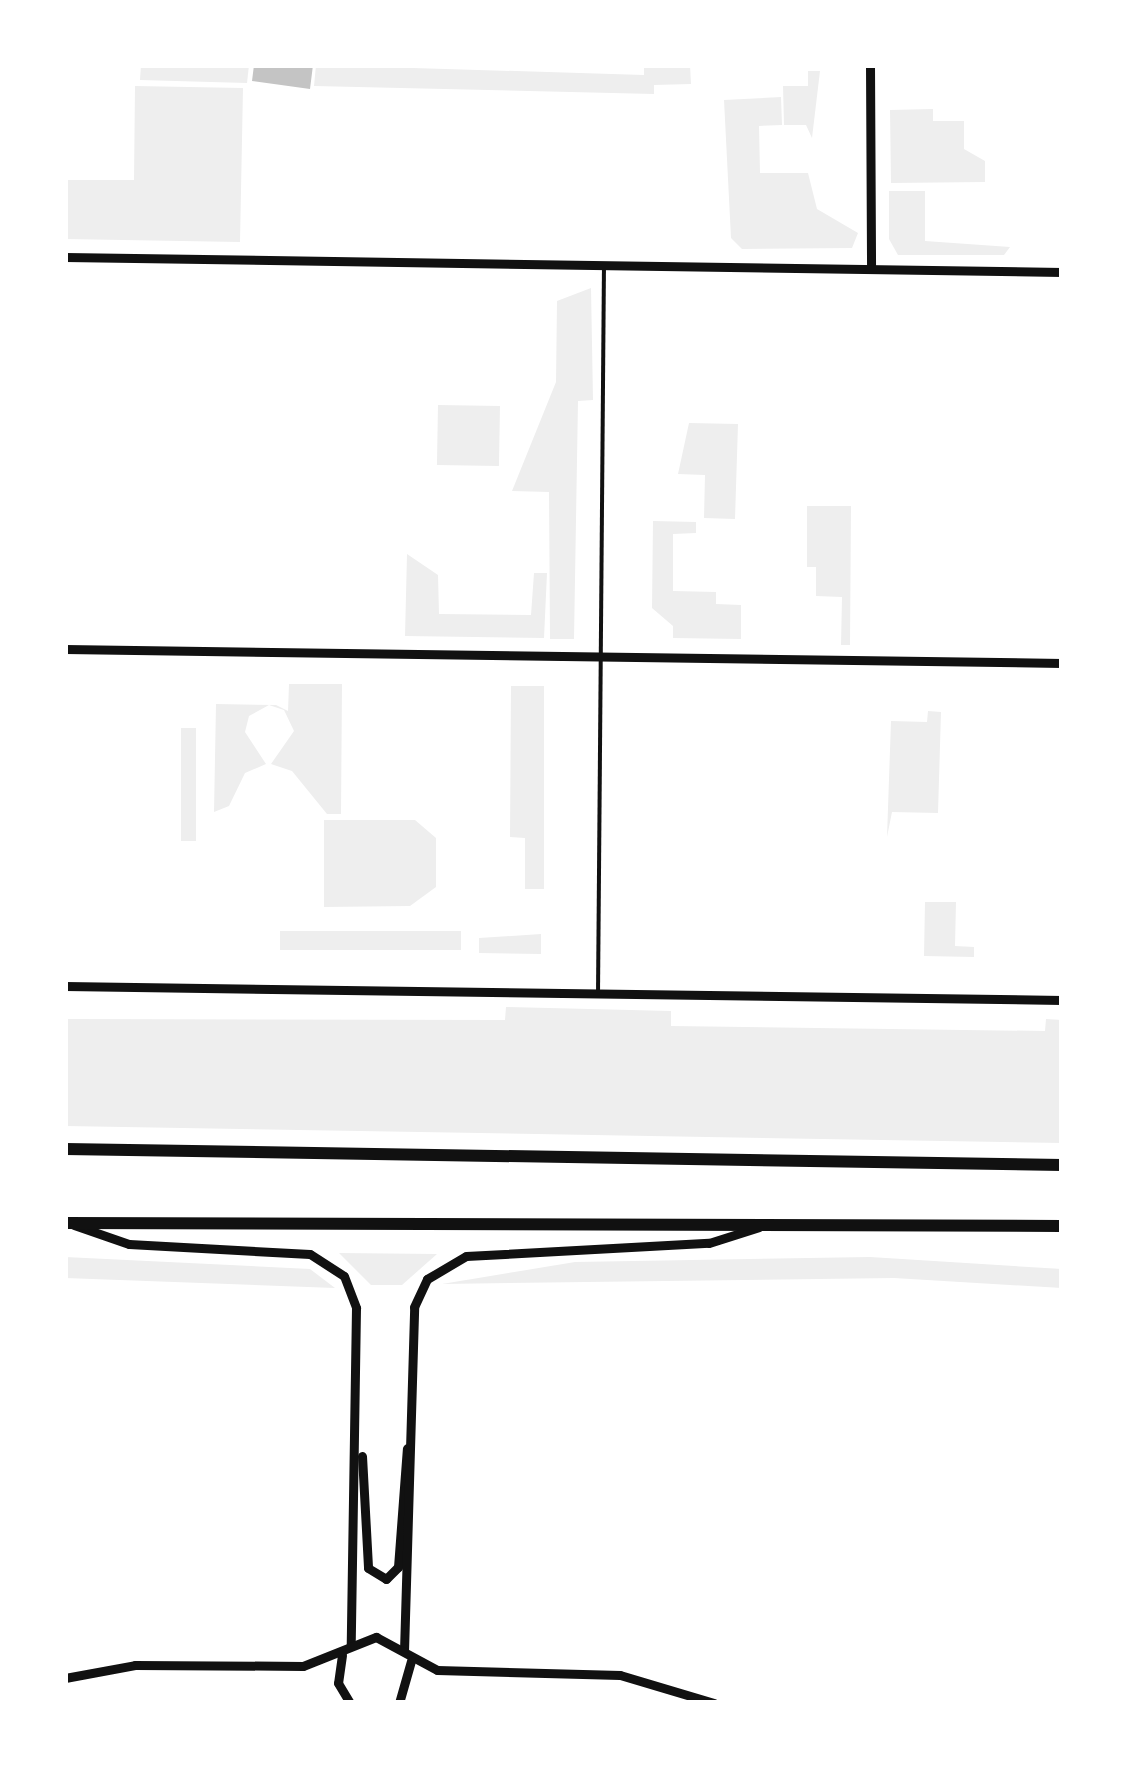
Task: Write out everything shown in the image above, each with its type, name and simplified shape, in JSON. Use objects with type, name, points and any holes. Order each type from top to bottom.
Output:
[{"type":"main road","points":[[65,1148],[1062,1165]]},
{"type":"main road","points":[[68,1223],[1062,1226]]},
{"type":"street","points":[[870,65],[871,269]]},
{"type":"street","points":[[65,257],[1062,272]]},
{"type":"street","points":[[65,649],[1062,662]]},
{"type":"street","points":[[65,986],[1062,1000]]},
{"type":"street","points":[[68,1223],[129,1244],[329,1262],[356,1308],[358,1444],[368,1568],[380,1579],[398,1568],[399,1464],[407,1448]]},
{"type":"street","points":[[398,1703],[407,1656],[407,1448],[415,1298],[444,1264],[709,1242],[762,1226]]},
{"type":"street","points":[[350,1703],[338,1683],[347,1649],[358,1444]]},
{"type":"street","points":[[65,1678],[134,1666],[303,1666],[376,1637],[407,1656],[460,1672],[620,1675],[714,1703]]},
{"type":"lane","points":[[598,994],[604,265]]},
{"type":"shaded area","points":[[141,65],[249,65],[247,83],[140,80]]},
{"type":"shaded area","points":[[316,65],[644,75],[644,65],[690,65],[691,84],[654,85],[654,94],[314,86]]},
{"type":"shaded area","points":[[808,71],[820,71],[812,138],[806,125],[784,125],[783,86],[808,86]]},
{"type":"shaded area","points":[[135,86],[243,88],[240,242],[65,239],[65,180],[134,180]]},
{"type":"shaded area","points":[[781,97],[782,125],[759,126],[760,173],[808,173],[817,209],[858,233],[852,248],[742,249],[731,238],[724,100]]},
{"type":"shaded area","points":[[933,109],[933,121],[964,121],[964,149],[985,161],[985,182],[891,183],[890,110]]},
{"type":"shaded area","points":[[889,191],[925,191],[925,241],[1010,247],[1004,255],[898,255],[889,239]]},
{"type":"shaded area","points":[[591,288],[593,400],[578,401],[574,639],[550,639],[549,492],[512,491],[556,382],[557,301]]},
{"type":"shaded area","points":[[438,405],[500,406],[499,466],[437,465]]},
{"type":"shaded area","points":[[689,423],[738,424],[735,519],[704,518],[705,475],[678,474]]},
{"type":"shaded area","points":[[807,506],[851,506],[850,645],[841,645],[842,597],[816,596],[816,567],[807,567]]},
{"type":"shaded area","points":[[653,521],[696,522],[696,533],[673,534],[673,591],[716,592],[716,604],[741,605],[741,639],[673,638],[673,626],[652,608]]},
{"type":"shaded area","points":[[407,554],[438,575],[439,614],[531,615],[534,573],[547,573],[544,638],[405,636]]},
{"type":"shaded area","points":[[289,684],[342,684],[341,814],[327,814],[292,771],[271,764],[294,731],[284,710],[269,705],[249,716],[245,732],[266,764],[245,773],[229,806],[214,812],[216,704],[276,705],[288,711]]},
{"type":"shaded area","points":[[511,686],[544,686],[544,889],[525,889],[525,838],[510,837]]},
{"type":"shaded area","points":[[928,711],[941,712],[938,813],[892,812],[887,837],[891,721],[927,722]]},
{"type":"shaded area","points":[[181,728],[196,728],[196,841],[181,841]]},
{"type":"shaded area","points":[[324,820],[415,820],[436,838],[436,887],[410,906],[324,907]]},
{"type":"shaded area","points":[[925,902],[956,902],[955,946],[974,947],[974,957],[924,956]]},
{"type":"shaded area","points":[[280,931],[461,931],[461,950],[280,950]]},
{"type":"shaded area","points":[[541,934],[541,954],[479,953],[479,938]]},
{"type":"shaded area","points":[[506,1007],[671,1011],[671,1026],[1045,1031],[1046,1019],[1062,1020],[1062,1143],[65,1126],[65,1019],[505,1020]]},
{"type":"shaded area","points":[[339,1253],[437,1254],[402,1285],[371,1285]]},
{"type":"shaded area","points":[[65,1257],[310,1269],[335,1288],[65,1278]]},
{"type":"shaded area","points":[[870,1257],[1062,1269],[1062,1288],[894,1278],[442,1284],[575,1262]]},
{"type":"building","points":[[254,65],[313,65],[310,89],[252,81]]}]
